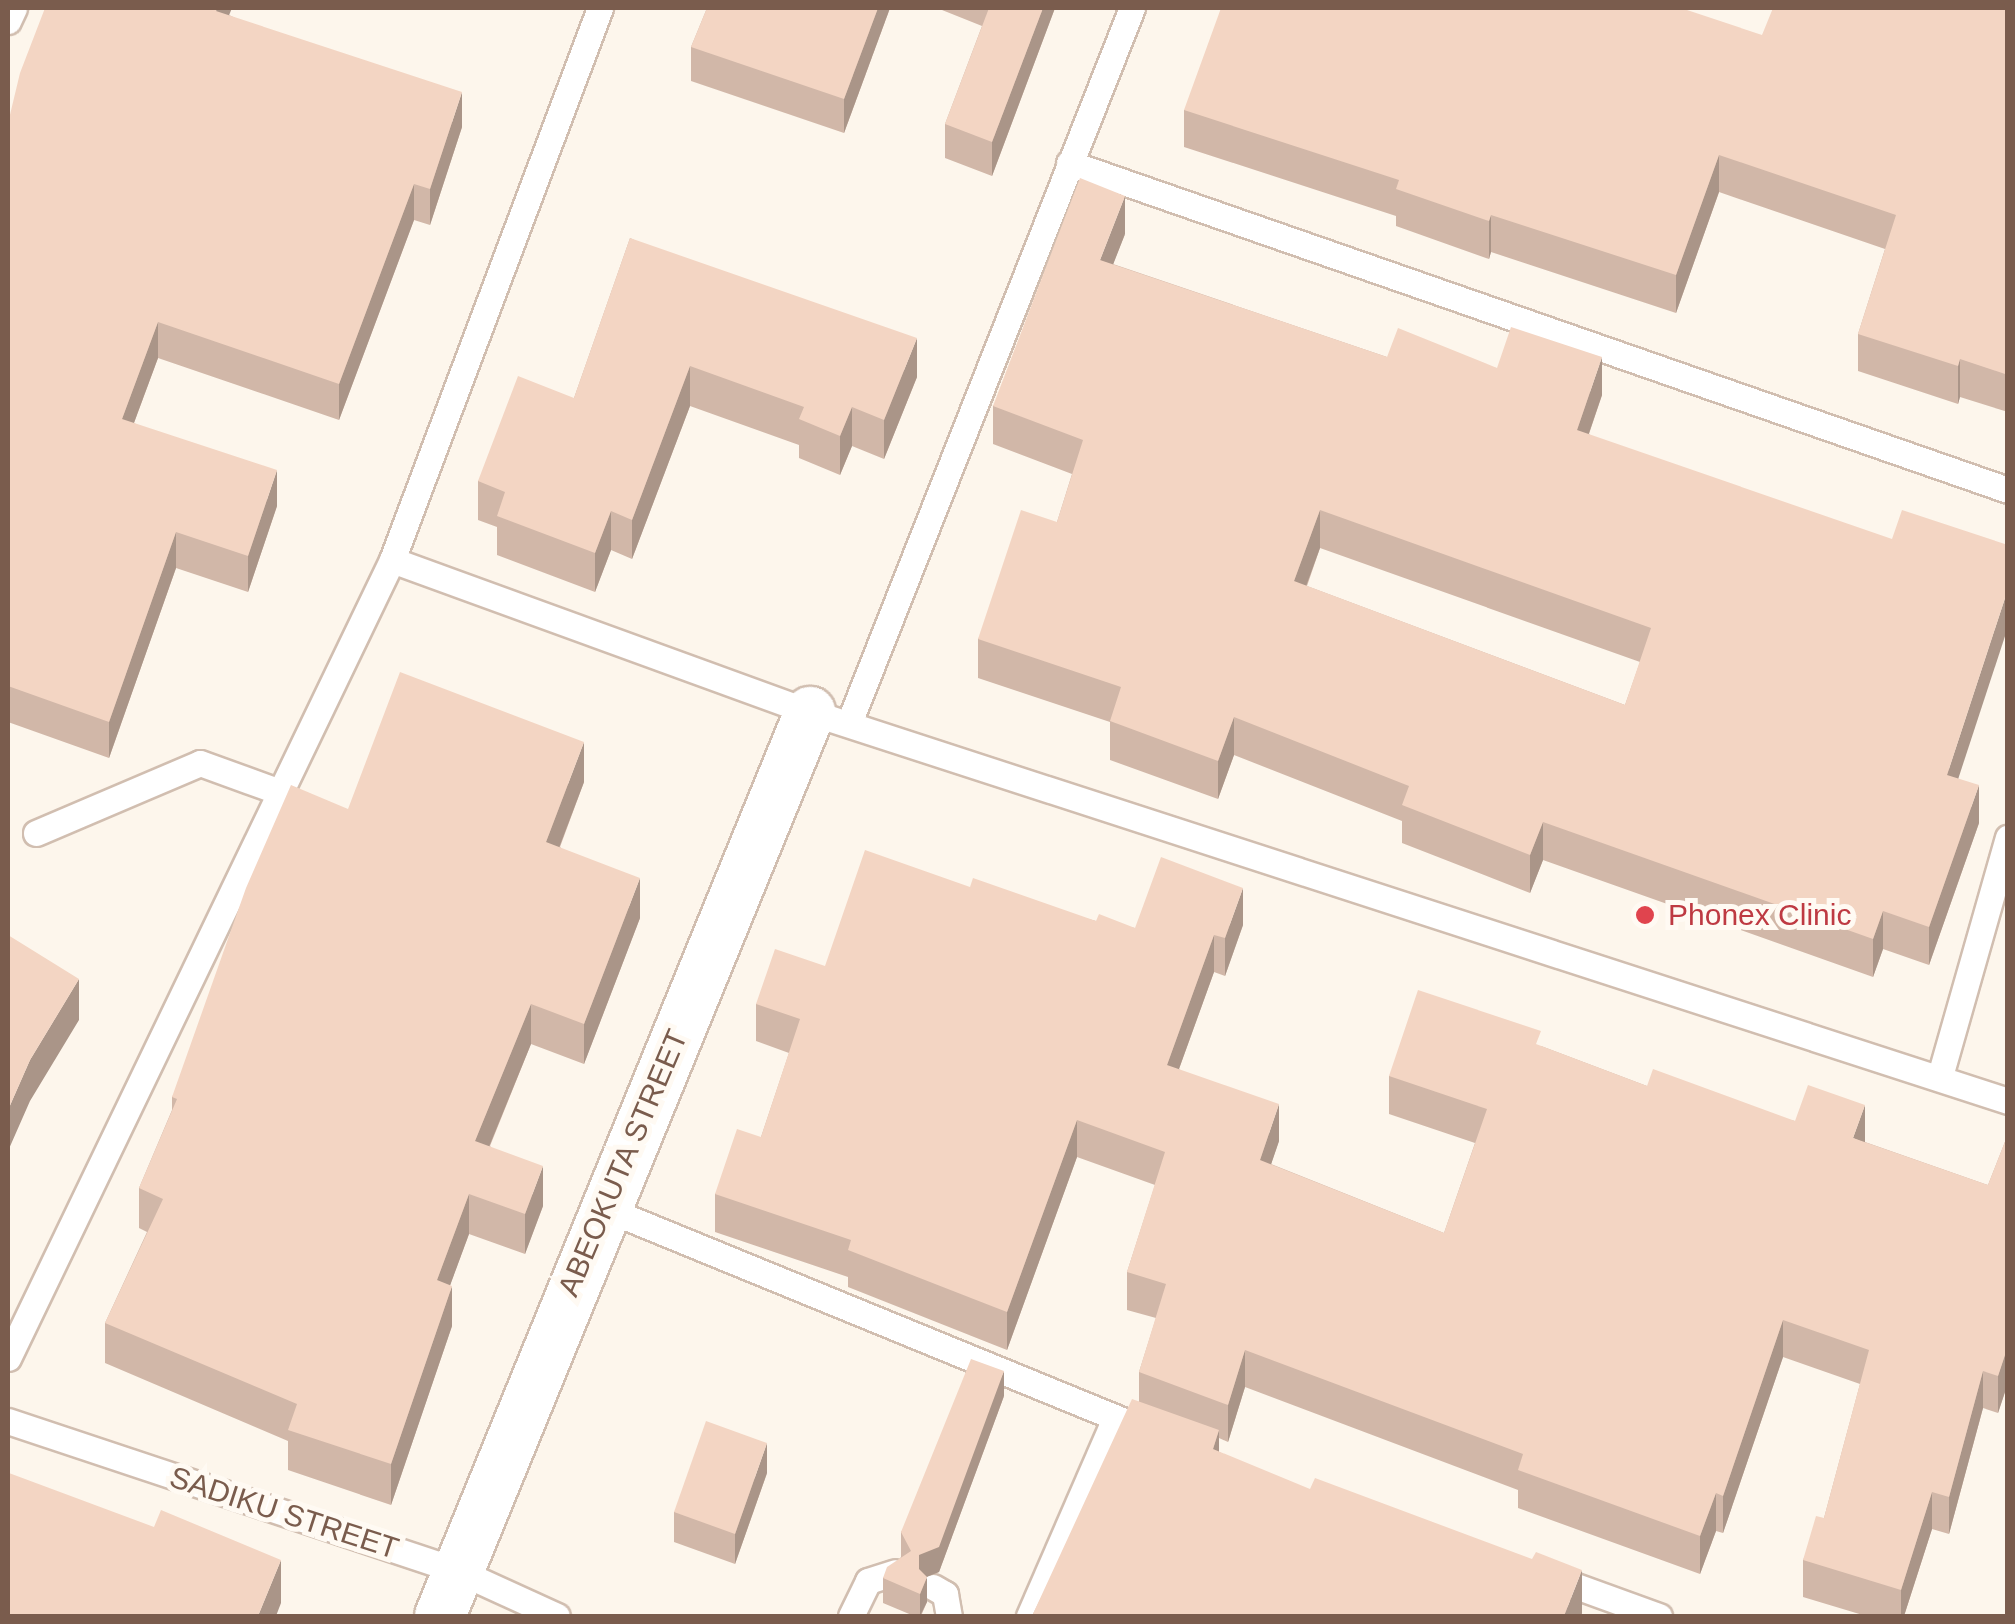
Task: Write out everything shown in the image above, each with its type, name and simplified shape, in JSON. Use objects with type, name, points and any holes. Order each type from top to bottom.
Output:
[{"type":"street","name":"ABEOKUTA STREET","points":[[440,1616],[454,1570],[604,1208],[830,717]]},
{"type":"lane","points":[[8,21],[14,8]]},
{"type":"lane","points":[[8,1358],[392,560],[600,8]]},
{"type":"lane","points":[[830,717],[1132,8]]},
{"type":"lane","points":[[1069,163],[2008,490]]},
{"type":"lane","points":[[392,560],[830,717],[2008,1101]]},
{"type":"lane","points":[[36,833],[200,764],[280,792]]},
{"type":"lane","points":[[1940,1076],[2008,837]]},
{"type":"lane","points":[[604,1208],[1171,1439]]},
{"type":"lane","points":[[1029,1616],[1115,1418]]},
{"type":"lane","name":"SADIKU STREET","points":[[8,1422],[454,1570],[556,1616]]},
{"type":"lane","points":[[1528,1569],[1659,1616]]},
{"type":"lane","points":[[852,1616],[868,1581],[895,1572]]},
{"type":"lane","points":[[933,1587],[945,1594],[949,1616]]},
{"type":"building","points":[[45,8],[217,8],[216,11],[462,92],[430,189],[414,184],[339,384],[158,322],[122,419],[277,470],[248,556],[176,532],[109,722],[8,686],[8,123],[20,73]]},
{"type":"building","points":[[707,8],[878,8],[844,99],[691,47]]},
{"type":"building","points":[[989,8],[1043,8],[992,142],[945,124]]},
{"type":"building","points":[[1221,8],[1681,8],[1762,35],[1773,8],[2008,8],[2008,375],[1960,359],[1958,366],[1858,334],[1896,215],[1719,155],[1676,275],[1491,215],[1489,221],[1396,189],[1399,180],[1184,110]]},
{"type":"building","points":[[1080,178],[1125,196],[1100,260],[1387,357],[1398,328],[1497,368],[1511,327],[1602,357],[1577,430],[1892,539],[1902,510],[2008,545],[2008,589],[1947,775],[1979,785],[1929,927],[1883,911],[1873,939],[1543,822],[1530,855],[1402,805],[1409,786],[1234,717],[1218,761],[1110,721],[1121,687],[978,639],[1021,510],[1057,522],[1083,440],[993,406]],"holes":[[[1320,510],[1651,628],[1625,705],[1294,581]]]},
{"type":"building","points":[[630,238],[917,338],[884,420],[852,407],[840,436],[799,419],[804,407],[690,366],[632,520],[611,511],[595,553],[497,516],[505,492],[478,481],[518,376],[574,398]]},
{"type":"building","points":[[400,672],[584,742],[546,842],[640,878],[584,1024],[531,1004],[475,1141],[543,1166],[525,1214],[469,1194],[437,1280],[452,1286],[391,1464],[288,1430],[297,1404],[105,1323],[163,1199],[139,1188],[177,1099],[172,1097],[246,888],[291,785],[348,809]]},
{"type":"building","points":[[865,850],[970,887],[973,878],[1096,921],[1099,914],[1135,928],[1161,857],[1243,888],[1225,938],[1214,935],[1167,1065],[1279,1104],[1260,1160],[1444,1233],[1487,1109],[1389,1076],[1418,990],[1541,1031],[1536,1044],[1647,1086],[1653,1069],[1795,1121],[1808,1085],[1865,1105],[1853,1138],[1988,1185],[2008,1134],[2008,1346],[1998,1376],[1983,1371],[1949,1497],[1932,1492],[1901,1590],[1803,1560],[1816,1516],[1824,1518],[1869,1350],[1783,1320],[1723,1496],[1716,1493],[1700,1536],[1518,1470],[1523,1454],[1245,1350],[1228,1405],[1139,1372],[1166,1284],[1127,1272],[1165,1152],[1077,1120],[1007,1312],[848,1250],[851,1240],[715,1194],[737,1129],[761,1137],[800,1019],[756,1004],[775,949],[825,966]]},
{"type":"building","points":[[8,935],[79,979],[30,1060],[8,1110]]},
{"type":"building","points":[[971,1359],[1004,1371],[939,1547],[919,1555],[919,1569],[927,1577],[920,1594],[883,1578],[887,1567],[911,1551],[901,1532]]},
{"type":"building","points":[[1132,1399],[1219,1430],[1213,1449],[1310,1489],[1315,1478],[1532,1559],[1536,1552],[1582,1570],[1564,1616],[1032,1616]]},
{"type":"building","points":[[706,1421],[767,1443],[735,1534],[674,1512]]},
{"type":"building","points":[[9,1473],[154,1527],[161,1510],[281,1560],[258,1616],[8,1616]]},
{"type":"place","name":"Phonex Clinic","points":[[1645,915]]}]
